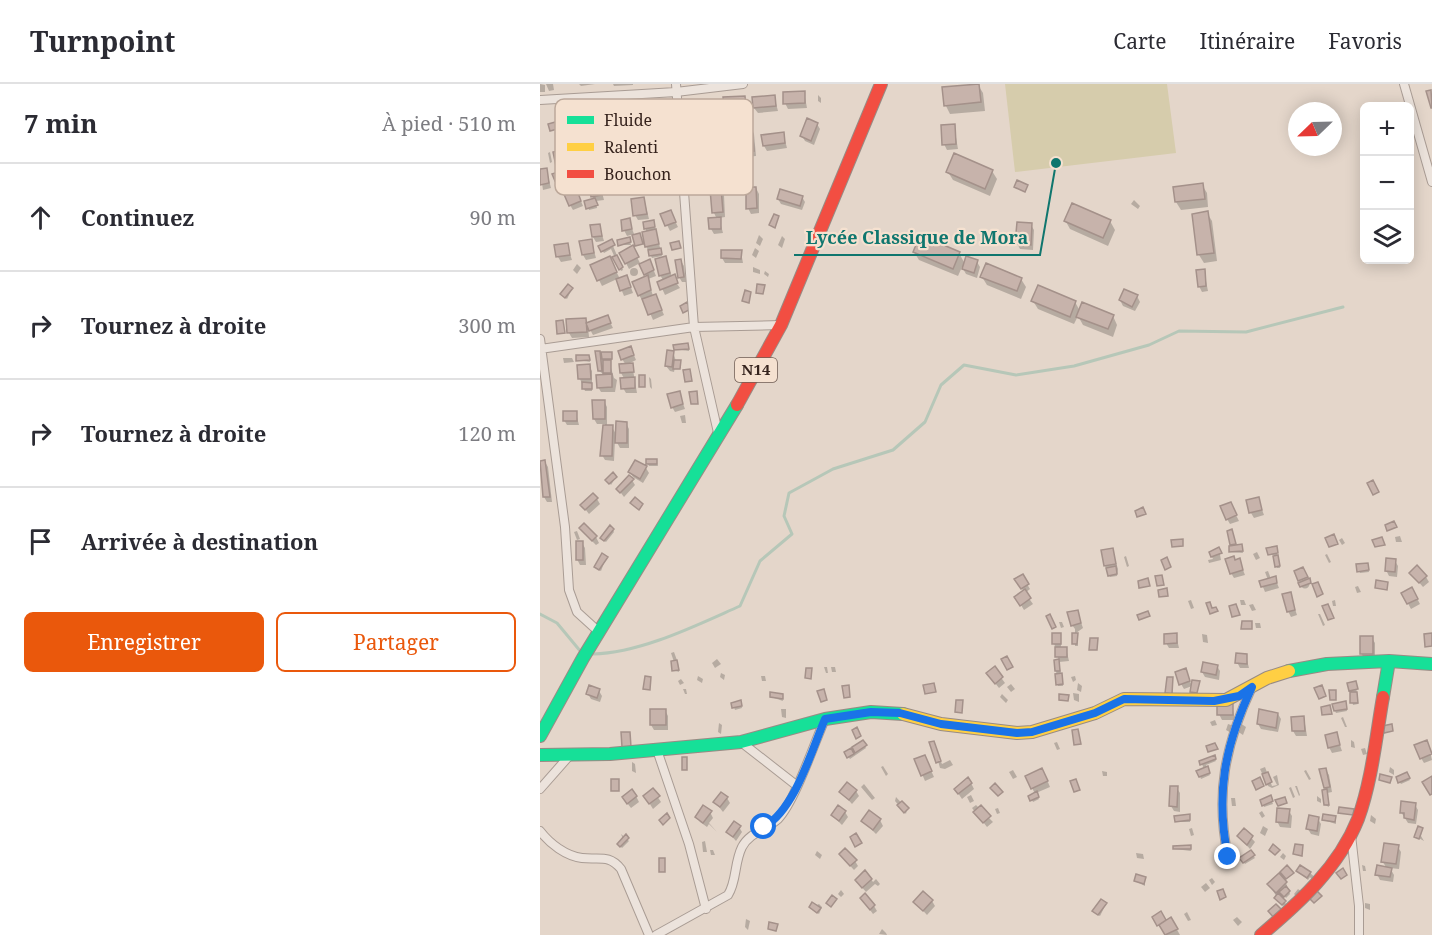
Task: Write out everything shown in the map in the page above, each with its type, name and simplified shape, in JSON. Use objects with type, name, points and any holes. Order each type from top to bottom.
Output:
[{"type":"main road","name":"N14","points":[[540,736],[583,658],[719,437],[781,324],[881,84]]},
{"type":"main road","points":[[1262,935],[1318,884],[1351,835],[1361,807],[1389,661]]},
{"type":"main road","points":[[540,755],[657,750],[741,742],[825,719],[871,712],[900,713],[941,724],[1017,733],[1032,732],[1095,713],[1124,699],[1214,701],[1239,696],[1267,678],[1292,671],[1358,662],[1432,663]]},
{"type":"street","points":[[540,100],[743,84]]},
{"type":"street","points":[[1404,84],[1432,182]]},
{"type":"street","points":[[684,195],[694,327],[719,437]]},
{"type":"street","points":[[540,349],[694,327],[781,324]]},
{"type":"street","points":[[540,339],[565,527],[569,590],[577,612],[598,635]]},
{"type":"street","points":[[1228,857],[1223,832],[1222,778],[1239,716],[1252,687]]},
{"type":"street","points":[[656,935],[728,896],[734,887],[742,848],[751,835],[777,819],[796,785],[825,719]]},
{"type":"street","points":[[741,742],[796,785]]},
{"type":"street","points":[[657,750],[689,844],[706,909]]},
{"type":"street","points":[[540,789],[570,755]]},
{"type":"street","points":[[540,831],[549,843],[581,858],[605,858],[615,861],[621,869],[650,935]]},
{"type":"street","points":[[1351,835],[1359,906],[1359,935]]},
{"type":"shaded area","points":[[1005,84],[1167,84],[1176,153],[1015,172]]},
{"type":"building","points":[[979,84],[981,102],[944,106],[942,87]]},
{"type":"building","points":[[1431,90],[1432,108],[1426,91]]},
{"type":"building","points":[[805,91],[805,103],[783,104],[783,92]]},
{"type":"building","points":[[775,95],[776,106],[753,108],[752,97]]},
{"type":"building","points":[[745,96],[745,99],[723,99],[723,97]]},
{"type":"building","points":[[807,118],[818,123],[811,141],[800,136]]},
{"type":"building","points":[[555,122],[555,130],[550,131],[548,124]]},
{"type":"building","points":[[955,124],[956,144],[942,145],[941,125]]},
{"type":"building","points":[[784,132],[785,143],[763,146],[761,135]]},
{"type":"building","points":[[954,153],[993,170],[985,189],[946,172]]},
{"type":"building","points":[[547,168],[549,183],[540,185],[540,169]]},
{"type":"building","points":[[1017,180],[1028,185],[1025,192],[1014,187]]},
{"type":"building","points":[[1203,183],[1205,199],[1175,202],[1173,187]]},
{"type":"building","points":[[753,187],[756,187],[757,208],[746,209],[746,195],[753,195]]},
{"type":"building","points":[[780,189],[803,196],[800,206],[777,199]]},
{"type":"building","points":[[564,195],[579,195],[581,201],[569,206]]},
{"type":"building","points":[[710,195],[722,195],[723,212],[712,213]]},
{"type":"building","points":[[644,197],[647,214],[633,216],[631,199]]},
{"type":"building","points":[[595,198],[598,205],[586,209],[584,201]]},
{"type":"building","points":[[1072,203],[1111,220],[1103,238],[1064,221]]},
{"type":"building","points":[[671,210],[676,222],[665,226],[660,214]]},
{"type":"building","points":[[1208,211],[1214,253],[1197,255],[1192,214]]},
{"type":"building","points":[[774,214],[779,216],[775,228],[769,225]]},
{"type":"building","points":[[721,217],[721,229],[709,229],[708,218]]},
{"type":"building","points":[[630,218],[632,229],[622,231],[621,220]]},
{"type":"building","points":[[654,220],[655,227],[644,229],[643,222]]},
{"type":"building","points":[[1017,222],[1032,223],[1031,245],[1015,244]]},
{"type":"building","points":[[600,224],[602,236],[592,237],[590,225]]},
{"type":"building","points":[[656,229],[659,244],[645,247],[642,232]]},
{"type":"building","points":[[640,233],[643,244],[635,246],[632,235]]},
{"type":"building","points":[[920,235],[960,252],[953,269],[913,252]]},
{"type":"building","points":[[630,237],[631,242],[618,246],[617,240]]},
{"type":"building","points":[[592,239],[594,253],[582,255],[579,241]]},
{"type":"building","points":[[612,239],[615,245],[601,252],[598,246]]},
{"type":"building","points":[[679,241],[681,248],[672,250],[670,243]]},
{"type":"building","points":[[568,243],[570,255],[556,257],[554,245]]},
{"type":"building","points":[[633,245],[639,257],[625,264],[619,253]]},
{"type":"building","points":[[661,248],[662,254],[649,256],[648,250]]},
{"type":"building","points":[[721,250],[742,250],[741,259],[721,258]]},
{"type":"building","points":[[617,255],[623,267],[619,270],[612,257]]},
{"type":"building","points":[[610,256],[617,272],[597,281],[590,265]]},
{"type":"building","points":[[666,256],[670,273],[659,276],[655,259]]},
{"type":"building","points":[[966,256],[978,260],[974,273],[962,269]]},
{"type":"building","points":[[650,259],[654,270],[644,275],[639,264]]},
{"type":"building","points":[[681,259],[684,277],[678,278],[675,260]]},
{"type":"building","points":[[986,263],[1022,278],[1017,291],[980,277]]},
{"type":"building","points":[[1205,269],[1206,286],[1198,287],[1196,270]]},
{"type":"building","points":[[675,274],[678,283],[660,290],[657,282]]},
{"type":"building","points":[[627,275],[631,287],[620,291],[616,279]]},
{"type":"building","points":[[648,275],[651,290],[638,296],[632,282]]},
{"type":"building","points":[[568,284],[573,288],[565,298],[560,294]]},
{"type":"building","points":[[757,284],[765,285],[763,294],[756,293]]},
{"type":"building","points":[[1038,285],[1076,301],[1070,317],[1031,301]]},
{"type":"building","points":[[1124,289],[1138,295],[1132,307],[1119,300]]},
{"type":"building","points":[[745,290],[751,292],[749,303],[742,301]]},
{"type":"building","points":[[656,294],[662,310],[648,315],[642,299]]},
{"type":"building","points":[[687,302],[691,309],[683,313],[680,306]]},
{"type":"building","points":[[1082,302],[1114,315],[1108,329],[1076,317]]},
{"type":"building","points":[[608,315],[611,323],[589,331],[586,323]]},
{"type":"building","points":[[586,318],[587,332],[567,333],[566,319]]},
{"type":"building","points":[[563,320],[565,333],[557,334],[556,321]]},
{"type":"building","points":[[688,343],[689,349],[674,350],[673,345]]},
{"type":"building","points":[[631,346],[634,355],[621,360],[618,351]]},
{"type":"building","points":[[667,350],[674,351],[672,367],[665,366]]},
{"type":"building","points":[[595,351],[600,351],[602,371],[598,371]]},
{"type":"building","points":[[601,352],[612,352],[612,359],[602,359]]},
{"type":"building","points":[[576,355],[589,355],[590,360],[576,361]]},
{"type":"building","points":[[603,360],[611,360],[611,373],[603,373]]},
{"type":"building","points":[[674,360],[681,360],[680,369],[673,369]]},
{"type":"building","points":[[633,363],[634,372],[620,373],[619,364]]},
{"type":"building","points":[[590,364],[591,379],[578,379],[577,365]]},
{"type":"building","points":[[690,369],[692,381],[685,382],[683,370]]},
{"type":"building","points":[[612,374],[612,387],[597,388],[596,375]]},
{"type":"building","points":[[639,375],[645,375],[645,387],[639,387]]},
{"type":"building","points":[[635,377],[635,388],[621,389],[620,378]]},
{"type":"building","points":[[582,382],[592,383],[592,389],[582,389]]},
{"type":"building","points":[[680,391],[683,404],[671,408],[667,394]]},
{"type":"building","points":[[697,391],[698,404],[691,404],[689,392]]},
{"type":"building","points":[[592,400],[605,400],[605,419],[593,419]]},
{"type":"building","points":[[563,411],[577,411],[577,421],[563,421]]},
{"type":"building","points":[[616,421],[627,422],[627,443],[615,443]]},
{"type":"building","points":[[603,425],[613,425],[612,456],[600,456]]},
{"type":"building","points":[[646,459],[657,459],[657,464],[646,464]]},
{"type":"building","points":[[545,460],[550,497],[543,497],[540,461]]},
{"type":"building","points":[[635,460],[647,466],[640,479],[628,472]]},
{"type":"building","points":[[613,472],[617,477],[609,484],[605,480]]},
{"type":"building","points":[[629,475],[634,479],[620,493],[616,489]]},
{"type":"building","points":[[1373,480],[1379,492],[1373,495],[1367,483]]},
{"type":"building","points":[[593,493],[598,498],[585,510],[580,505]]},
{"type":"building","points":[[635,497],[643,504],[639,510],[630,503]]},
{"type":"building","points":[[1259,497],[1262,510],[1249,513],[1246,500]]},
{"type":"building","points":[[1231,502],[1237,515],[1226,520],[1220,506]]},
{"type":"building","points":[[1143,507],[1146,514],[1137,517],[1135,511]]},
{"type":"building","points":[[1394,521],[1397,527],[1387,531],[1385,525]]},
{"type":"building","points":[[584,523],[597,536],[592,541],[579,528]]},
{"type":"building","points":[[610,525],[614,529],[604,541],[600,538]]},
{"type":"building","points":[[1232,529],[1236,544],[1230,545],[1227,531]]},
{"type":"building","points":[[1334,534],[1338,544],[1329,547],[1325,538]]},
{"type":"building","points":[[1382,537],[1385,545],[1375,547],[1372,540]]},
{"type":"building","points":[[1183,539],[1183,546],[1172,547],[1171,540]]},
{"type":"building","points":[[576,541],[583,541],[583,560],[576,560]]},
{"type":"building","points":[[1242,544],[1243,551],[1229,552],[1229,546]]},
{"type":"building","points":[[1277,546],[1278,553],[1268,555],[1266,548]]},
{"type":"building","points":[[1219,547],[1222,553],[1211,557],[1209,552]]},
{"type":"building","points":[[1113,548],[1116,564],[1104,566],[1101,550]]},
{"type":"building","points":[[602,553],[608,557],[599,570],[594,567]]},
{"type":"building","points":[[1278,555],[1280,566],[1275,567],[1273,556]]},
{"type":"building","points":[[1234,556],[1235,560],[1240,558],[1243,570],[1230,574],[1225,559]]},
{"type":"building","points":[[1167,557],[1171,567],[1165,570],[1161,560]]},
{"type":"building","points":[[1386,558],[1396,559],[1395,572],[1385,571]]},
{"type":"building","points":[[1368,563],[1369,570],[1357,572],[1356,564]]},
{"type":"building","points":[[1417,565],[1427,576],[1419,583],[1409,573]]},
{"type":"building","points":[[1116,566],[1117,574],[1108,576],[1106,568]]},
{"type":"building","points":[[1303,567],[1308,577],[1298,581],[1294,571]]},
{"type":"building","points":[[1023,574],[1029,584],[1021,589],[1014,579]]},
{"type":"building","points":[[1162,575],[1164,585],[1157,586],[1155,576]]},
{"type":"building","points":[[1276,576],[1277,583],[1261,587],[1259,581]]},
{"type":"building","points":[[1148,578],[1150,586],[1139,588],[1138,581]]},
{"type":"building","points":[[1310,578],[1311,583],[1300,587],[1298,583]]},
{"type":"building","points":[[1376,580],[1388,582],[1387,590],[1375,588]]},
{"type":"building","points":[[1318,582],[1323,594],[1317,597],[1312,584]]},
{"type":"building","points":[[1412,587],[1418,599],[1407,604],[1401,593]]},
{"type":"building","points":[[1167,588],[1168,596],[1159,597],[1158,590]]},
{"type":"building","points":[[1025,589],[1031,598],[1020,606],[1014,597]]},
{"type":"building","points":[[1291,592],[1295,610],[1287,612],[1282,594]]},
{"type":"building","points":[[1210,602],[1212,608],[1216,607],[1218,611],[1210,614],[1206,603]]},
{"type":"building","points":[[1236,604],[1240,615],[1232,617],[1229,606]]},
{"type":"building","points":[[1328,604],[1334,618],[1328,620],[1322,606]]},
{"type":"building","points":[[1078,610],[1081,623],[1071,626],[1067,612]]},
{"type":"building","points":[[1148,611],[1150,616],[1139,620],[1137,615]]},
{"type":"building","points":[[1050,614],[1056,627],[1052,629],[1046,616]]},
{"type":"building","points":[[1242,621],[1252,621],[1252,629],[1241,629]]},
{"type":"building","points":[[1052,633],[1061,633],[1061,644],[1052,644]]},
{"type":"building","points":[[1072,633],[1078,633],[1077,644],[1072,644]]},
{"type":"building","points":[[1177,633],[1177,643],[1164,644],[1164,634]]},
{"type":"building","points":[[1432,633],[1432,646],[1425,647],[1424,634]]},
{"type":"building","points":[[1360,636],[1373,636],[1373,654],[1360,654]]},
{"type":"building","points":[[1090,638],[1098,638],[1097,650],[1089,650]]},
{"type":"building","points":[[1055,647],[1067,647],[1067,657],[1055,657]]},
{"type":"building","points":[[1236,653],[1247,654],[1247,664],[1235,663]]},
{"type":"building","points":[[1007,656],[1013,667],[1007,670],[1001,659]]},
{"type":"building","points":[[1059,659],[1060,671],[1055,671],[1054,660]]},
{"type":"building","points":[[677,660],[679,670],[672,671],[671,661]]},
{"type":"building","points":[[1203,662],[1218,665],[1216,675],[1201,672]]},
{"type":"building","points":[[995,666],[1003,677],[995,684],[986,673]]},
{"type":"building","points":[[806,668],[812,668],[811,679],[805,678]]},
{"type":"building","points":[[1186,668],[1190,681],[1179,685],[1175,672]]},
{"type":"building","points":[[1062,673],[1063,684],[1056,685],[1055,674]]},
{"type":"building","points":[[645,676],[651,677],[650,690],[643,689]]},
{"type":"building","points":[[1167,677],[1173,677],[1172,694],[1165,693]]},
{"type":"building","points":[[1192,680],[1200,681],[1197,693],[1190,692]]},
{"type":"building","points":[[1356,681],[1358,689],[1349,691],[1347,683]]},
{"type":"building","points":[[934,683],[936,692],[925,694],[923,685]]},
{"type":"building","points":[[589,685],[600,689],[597,698],[586,694]]},
{"type":"building","points":[[849,685],[850,697],[844,698],[842,686]]},
{"type":"building","points":[[1322,685],[1326,696],[1319,699],[1314,688]]},
{"type":"building","points":[[824,689],[827,700],[821,702],[817,691]]},
{"type":"building","points":[[1329,690],[1336,690],[1336,700],[1330,700]]},
{"type":"building","points":[[770,692],[783,694],[783,699],[770,697]]},
{"type":"building","points":[[1350,692],[1357,692],[1358,703],[1350,703]]},
{"type":"building","points":[[1059,694],[1069,695],[1068,701],[1059,700]]},
{"type":"building","points":[[741,700],[742,706],[732,708],[731,703]]},
{"type":"building","points":[[956,700],[963,700],[962,713],[955,712]]},
{"type":"building","points":[[1346,701],[1347,709],[1334,711],[1332,704]]},
{"type":"building","points":[[1233,704],[1233,715],[1217,715],[1217,705]]},
{"type":"building","points":[[1330,705],[1332,714],[1322,715],[1321,707]]},
{"type":"building","points":[[650,709],[666,709],[666,725],[650,725]]},
{"type":"building","points":[[1259,709],[1278,713],[1276,728],[1257,724]]},
{"type":"building","points":[[1304,716],[1305,731],[1292,731],[1291,717]]},
{"type":"building","points":[[1392,724],[1393,731],[1384,733],[1382,726]]},
{"type":"building","points":[[857,727],[861,736],[856,739],[852,730]]},
{"type":"building","points":[[1078,729],[1081,744],[1074,745],[1072,730]]},
{"type":"building","points":[[621,732],[630,732],[631,747],[622,747]]},
{"type":"building","points":[[1337,732],[1340,745],[1328,748],[1325,735]]},
{"type":"building","points":[[863,740],[867,745],[855,753],[852,747]]},
{"type":"building","points":[[1427,740],[1432,754],[1420,759],[1414,745]]},
{"type":"building","points":[[934,741],[941,761],[936,763],[929,742]]},
{"type":"building","points":[[1215,743],[1218,749],[1208,752],[1206,746]]},
{"type":"building","points":[[851,748],[854,754],[847,758],[844,752]]},
{"type":"building","points":[[925,755],[932,771],[921,776],[914,759]]},
{"type":"building","points":[[1215,755],[1216,759],[1200,765],[1199,761]]},
{"type":"building","points":[[682,757],[687,757],[687,770],[682,770]]},
{"type":"building","points":[[1208,766],[1210,773],[1199,777],[1196,771]]},
{"type":"building","points":[[1042,768],[1048,781],[1031,789],[1025,776]]},
{"type":"building","points":[[1326,768],[1330,787],[1324,788],[1319,769]]},
{"type":"building","points":[[1268,772],[1272,782],[1266,785],[1262,774]]},
{"type":"building","points":[[1407,772],[1410,778],[1398,783],[1396,777]]},
{"type":"building","points":[[1380,774],[1392,777],[1390,783],[1379,780]]},
{"type":"building","points":[[1432,776],[1432,794],[1430,795],[1422,782]]},
{"type":"building","points":[[968,777],[972,783],[958,794],[954,789]]},
{"type":"building","points":[[1260,777],[1264,786],[1256,790],[1252,781]]},
{"type":"building","points":[[611,779],[619,779],[619,791],[611,791]]},
{"type":"building","points":[[1076,779],[1080,790],[1074,792],[1070,781]]},
{"type":"building","points":[[847,782],[857,790],[849,800],[839,792]]},
{"type":"building","points":[[995,783],[1003,792],[998,796],[990,788]]},
{"type":"building","points":[[1170,786],[1178,786],[1177,807],[1169,806]]},
{"type":"building","points":[[653,788],[660,796],[649,804],[643,796]]},
{"type":"building","points":[[632,789],[637,796],[627,804],[622,797]]},
{"type":"building","points":[[1327,789],[1329,805],[1324,805],[1322,790]]},
{"type":"building","points":[[1037,791],[1039,797],[1030,801],[1028,796]]},
{"type":"building","points":[[721,792],[728,797],[720,807],[713,802]]},
{"type":"building","points":[[1271,795],[1273,801],[1262,806],[1260,800]]},
{"type":"building","points":[[1285,797],[1287,803],[1278,806],[1275,800]]},
{"type":"building","points":[[902,801],[909,808],[904,813],[897,805]]},
{"type":"building","points":[[1401,801],[1416,803],[1414,820],[1404,818],[1404,813],[1400,813]]},
{"type":"building","points":[[703,805],[712,811],[703,823],[695,817]]},
{"type":"building","points":[[838,805],[846,811],[839,821],[831,815]]},
{"type":"building","points":[[981,805],[991,816],[983,823],[973,812]]},
{"type":"building","points":[[1339,807],[1354,809],[1353,815],[1338,813]]},
{"type":"building","points":[[1277,808],[1290,809],[1288,823],[1276,822]]},
{"type":"building","points":[[869,810],[881,819],[873,830],[861,821]]},
{"type":"building","points":[[667,813],[670,818],[663,825],[659,820]]},
{"type":"building","points":[[1190,814],[1190,820],[1175,822],[1174,816]]},
{"type":"building","points":[[1323,814],[1336,816],[1335,822],[1322,820]]},
{"type":"building","points":[[1309,815],[1319,817],[1317,831],[1306,829]]},
{"type":"building","points":[[734,821],[741,826],[733,837],[726,832]]},
{"type":"building","points":[[1418,826],[1423,828],[1419,839],[1414,837]]},
{"type":"building","points":[[1244,828],[1253,836],[1247,845],[1237,836]]},
{"type":"building","points":[[856,833],[862,843],[855,847],[850,837]]},
{"type":"building","points":[[626,834],[629,838],[620,847],[617,844]]},
{"type":"building","points":[[1384,843],[1399,845],[1396,864],[1381,862]]},
{"type":"building","points":[[1273,844],[1280,850],[1275,855],[1269,850]]},
{"type":"building","points":[[1295,844],[1303,845],[1302,856],[1293,854]]},
{"type":"building","points":[[1191,845],[1191,849],[1173,849],[1173,846]]},
{"type":"building","points":[[845,848],[857,860],[850,866],[839,854]]},
{"type":"building","points":[[1251,850],[1255,855],[1243,863],[1239,858]]},
{"type":"building","points":[[659,858],[665,858],[665,872],[659,872]]},
{"type":"building","points":[[1287,865],[1294,873],[1286,879],[1280,872]]},
{"type":"building","points":[[1300,865],[1311,872],[1307,878],[1296,871]]},
{"type":"building","points":[[1377,865],[1392,868],[1390,877],[1375,875]]},
{"type":"building","points":[[1343,868],[1347,875],[1341,879],[1336,873]]},
{"type":"building","points":[[865,870],[872,879],[862,888],[855,880]]},
{"type":"building","points":[[1279,873],[1287,882],[1276,893],[1267,884]]},
{"type":"building","points":[[1136,874],[1146,877],[1144,884],[1134,881]]},
{"type":"building","points":[[1286,886],[1290,891],[1284,897],[1279,892]]},
{"type":"building","points":[[1223,889],[1226,897],[1220,900],[1217,891]]},
{"type":"building","points":[[923,891],[933,900],[923,911],[913,902]]},
{"type":"building","points":[[1317,891],[1322,896],[1314,903],[1309,898]]},
{"type":"building","points":[[865,893],[875,905],[870,910],[860,898]]},
{"type":"building","points":[[1278,893],[1286,901],[1282,905],[1274,898]]},
{"type":"building","points":[[832,895],[837,899],[831,907],[826,903]]},
{"type":"building","points":[[1101,899],[1107,903],[1098,915],[1092,911]]},
{"type":"building","points":[[812,902],[821,908],[817,913],[809,907]]},
{"type":"building","points":[[1276,904],[1283,911],[1275,919],[1268,911]]},
{"type":"building","points":[[1161,911],[1166,920],[1157,926],[1152,917]]},
{"type":"building","points":[[1171,917],[1178,929],[1165,935],[1159,925]]},
{"type":"building","points":[[769,922],[778,924],[776,931],[768,929]]},
{"type":"waterway","points":[[593,654],[630,649],[649,643],[740,606],[760,561],[792,534],[784,516],[789,493],[833,469],[893,450],[925,422],[941,385],[964,365],[1016,375],[1074,366],[1149,345],[1179,331],[1246,332],[1343,307]]},
{"type":"waterway","points":[[540,614],[557,623],[581,652]]},
{"type":"traffic: fast","points":[[540,736],[583,658],[737,405]]},
{"type":"traffic: fast","points":[[1289,671],[1327,664],[1389,661]]},
{"type":"traffic: fast","points":[[1383,697],[1389,661],[1432,664]]},
{"type":"traffic: fast","points":[[540,755],[610,754],[741,742],[825,719],[871,712],[903,714]]},
{"type":"traffic: slow","points":[[903,714],[941,724],[1017,733],[1032,732],[1095,713],[1124,699],[1226,700],[1267,678],[1289,671]]},
{"type":"traffic: jam","points":[[737,405],[781,325],[881,84]]},
{"type":"traffic: jam","points":[[1261,935],[1317,883],[1350,836],[1367,789],[1383,697]]},
{"type":"place","name":"Lycée Classique de Mora","points":[[1056,163]]},
{"type":"route","points":[[764,827],[777,819],[787,805],[825,719],[871,712],[900,713],[941,724],[1017,733],[1032,732],[1095,713],[1124,699],[1226,700],[1239,696],[1252,687],[1239,716],[1222,778],[1223,832],[1228,857]]}]
